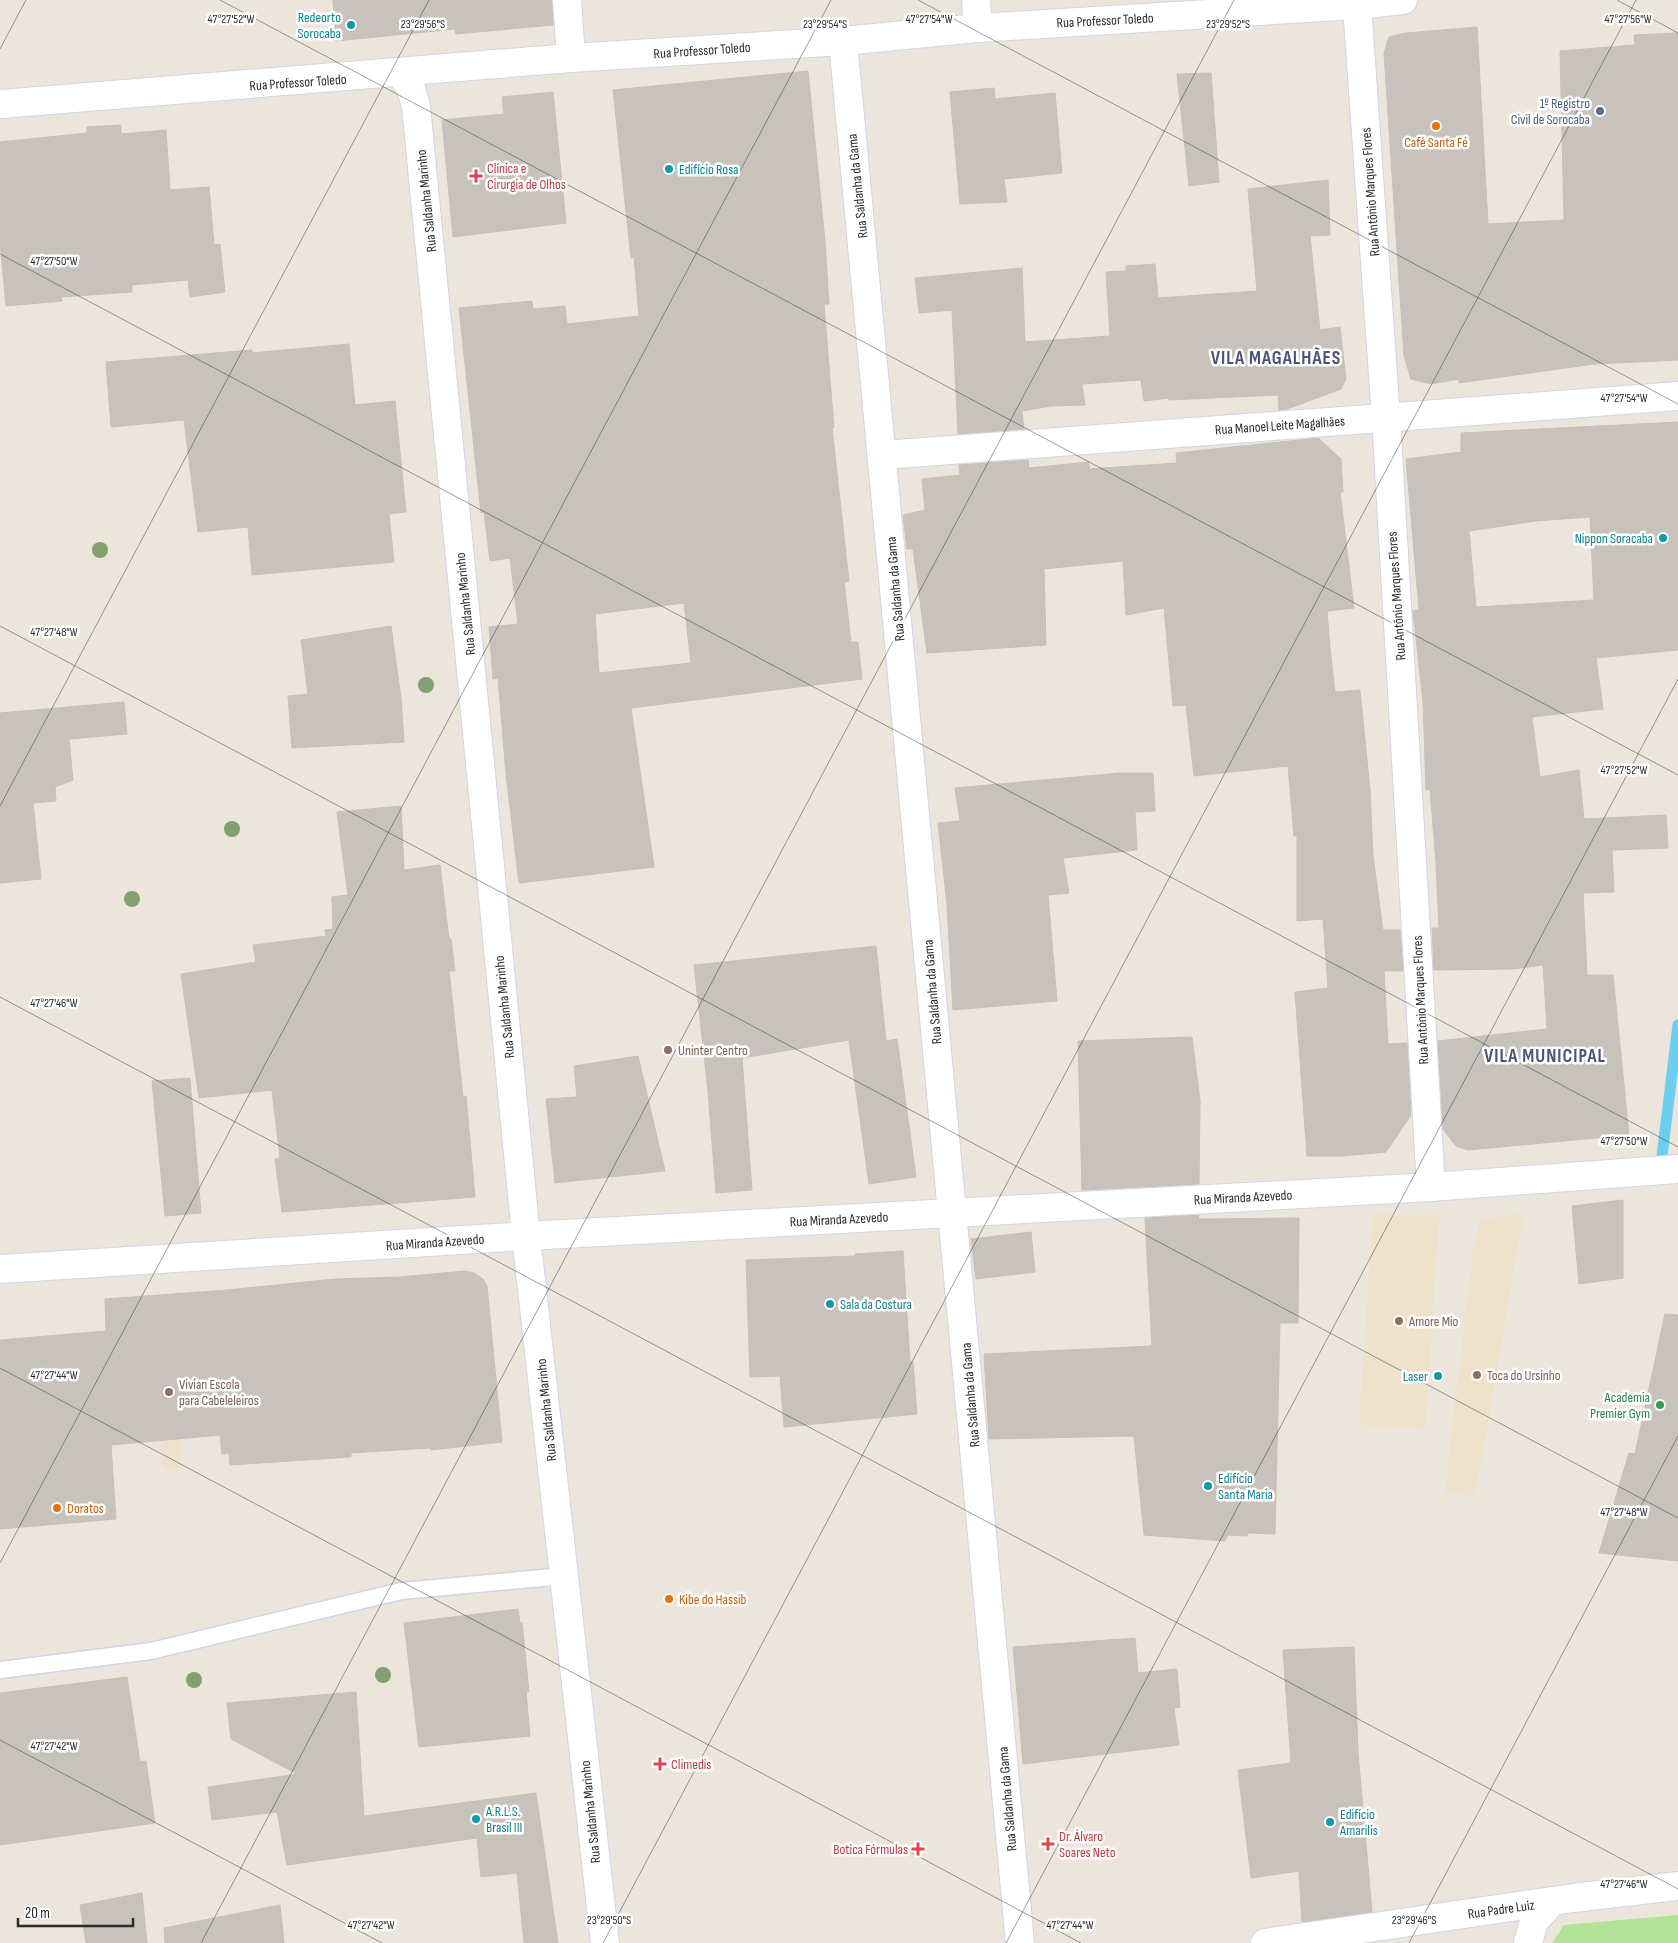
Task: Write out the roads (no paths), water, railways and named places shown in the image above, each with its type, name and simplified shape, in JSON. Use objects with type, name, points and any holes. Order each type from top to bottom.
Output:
[{"type":"street","points":[[567,0],[571,58]]},
{"type":"street","points":[[976,0],[978,28]]},
{"type":"street","name":"Rua Professor Toledo","points":[[0,104],[401,74],[571,58],[843,41],[978,28],[1357,5],[1404,0]]},
{"type":"street","name":"Rua Antônio Marques Flores","points":[[1357,5],[1386,418],[1432,1187]]},
{"type":"street","name":"Rua Saldanha da Gama","points":[[843,41],[1020,1943]]},
{"type":"street","name":"Rua Saldanha Marinho","points":[[401,74],[411,89],[416,106],[526,1236],[605,1943]]},
{"type":"street","name":"Rua Manoel Leite Magalhães","points":[[883,455],[1678,396]]},
{"type":"street","name":"Rua Miranda Azevedo","points":[[0,1269],[526,1236],[1432,1187],[1678,1169]]},
{"type":"street","name":"Rua Padre Luiz","points":[[1265,1943],[1678,1886]]},
{"type":"street","points":[[1528,1943],[1534,1921],[1552,1902]]},
{"type":"lane","points":[[0,1670],[152,1651],[401,1591],[564,1576]]},
{"type":"waterway","points":[[1662,1156],[1678,1025]]},
{"type":"place","name":"Redeorto Sorocaba","points":[[351,25]]},
{"type":"place","name":"1º Registro Civil de Sorocaba","points":[[1600,111]]},
{"type":"place","name":"Café Santa Fé","points":[[1436,126]]},
{"type":"place","name":"Edifício Rosa","points":[[669,169]]},
{"type":"place","name":"Clínica e Cirurgia de Olhos","points":[[476,176]]},
{"type":"place","name":"Nippon Soracaba","points":[[1663,538]]},
{"type":"place","name":"Uninter Centro","points":[[668,1050]]},
{"type":"place","name":"Sala da Costura","points":[[830,1304]]},
{"type":"place","name":"Amore Mio","points":[[1399,1321]]},
{"type":"place","name":"Toca do Ursinho","points":[[1477,1375]]},
{"type":"place","name":"Laser","points":[[1438,1376]]},
{"type":"place","name":"Vivian Escola para Cabeleleiros","points":[[169,1392]]},
{"type":"place","name":"Academia Premier Gym","points":[[1660,1405]]},
{"type":"place","name":"Edifício Santa Maria","points":[[1208,1486]]},
{"type":"place","name":"Doratos","points":[[57,1508]]},
{"type":"place","name":"Kibe do Hassib","points":[[669,1599]]},
{"type":"place","name":"Climedis","points":[[660,1764]]},
{"type":"place","name":"A.R.L.S. Brasil III","points":[[476,1819]]},
{"type":"place","name":"Edifício Amarilis","points":[[1330,1822]]},
{"type":"place","name":"Dr. Álvaro Soares Neto","points":[[1048,1844]]},
{"type":"place","name":"Botica Fórmulas","points":[[918,1849]]},
{"type":"district","name":"VILA MAGALHÃES","points":[[1276,357]]},
{"type":"district","name":"VILA MUNICIPAL","points":[[1545,1055]]}]
